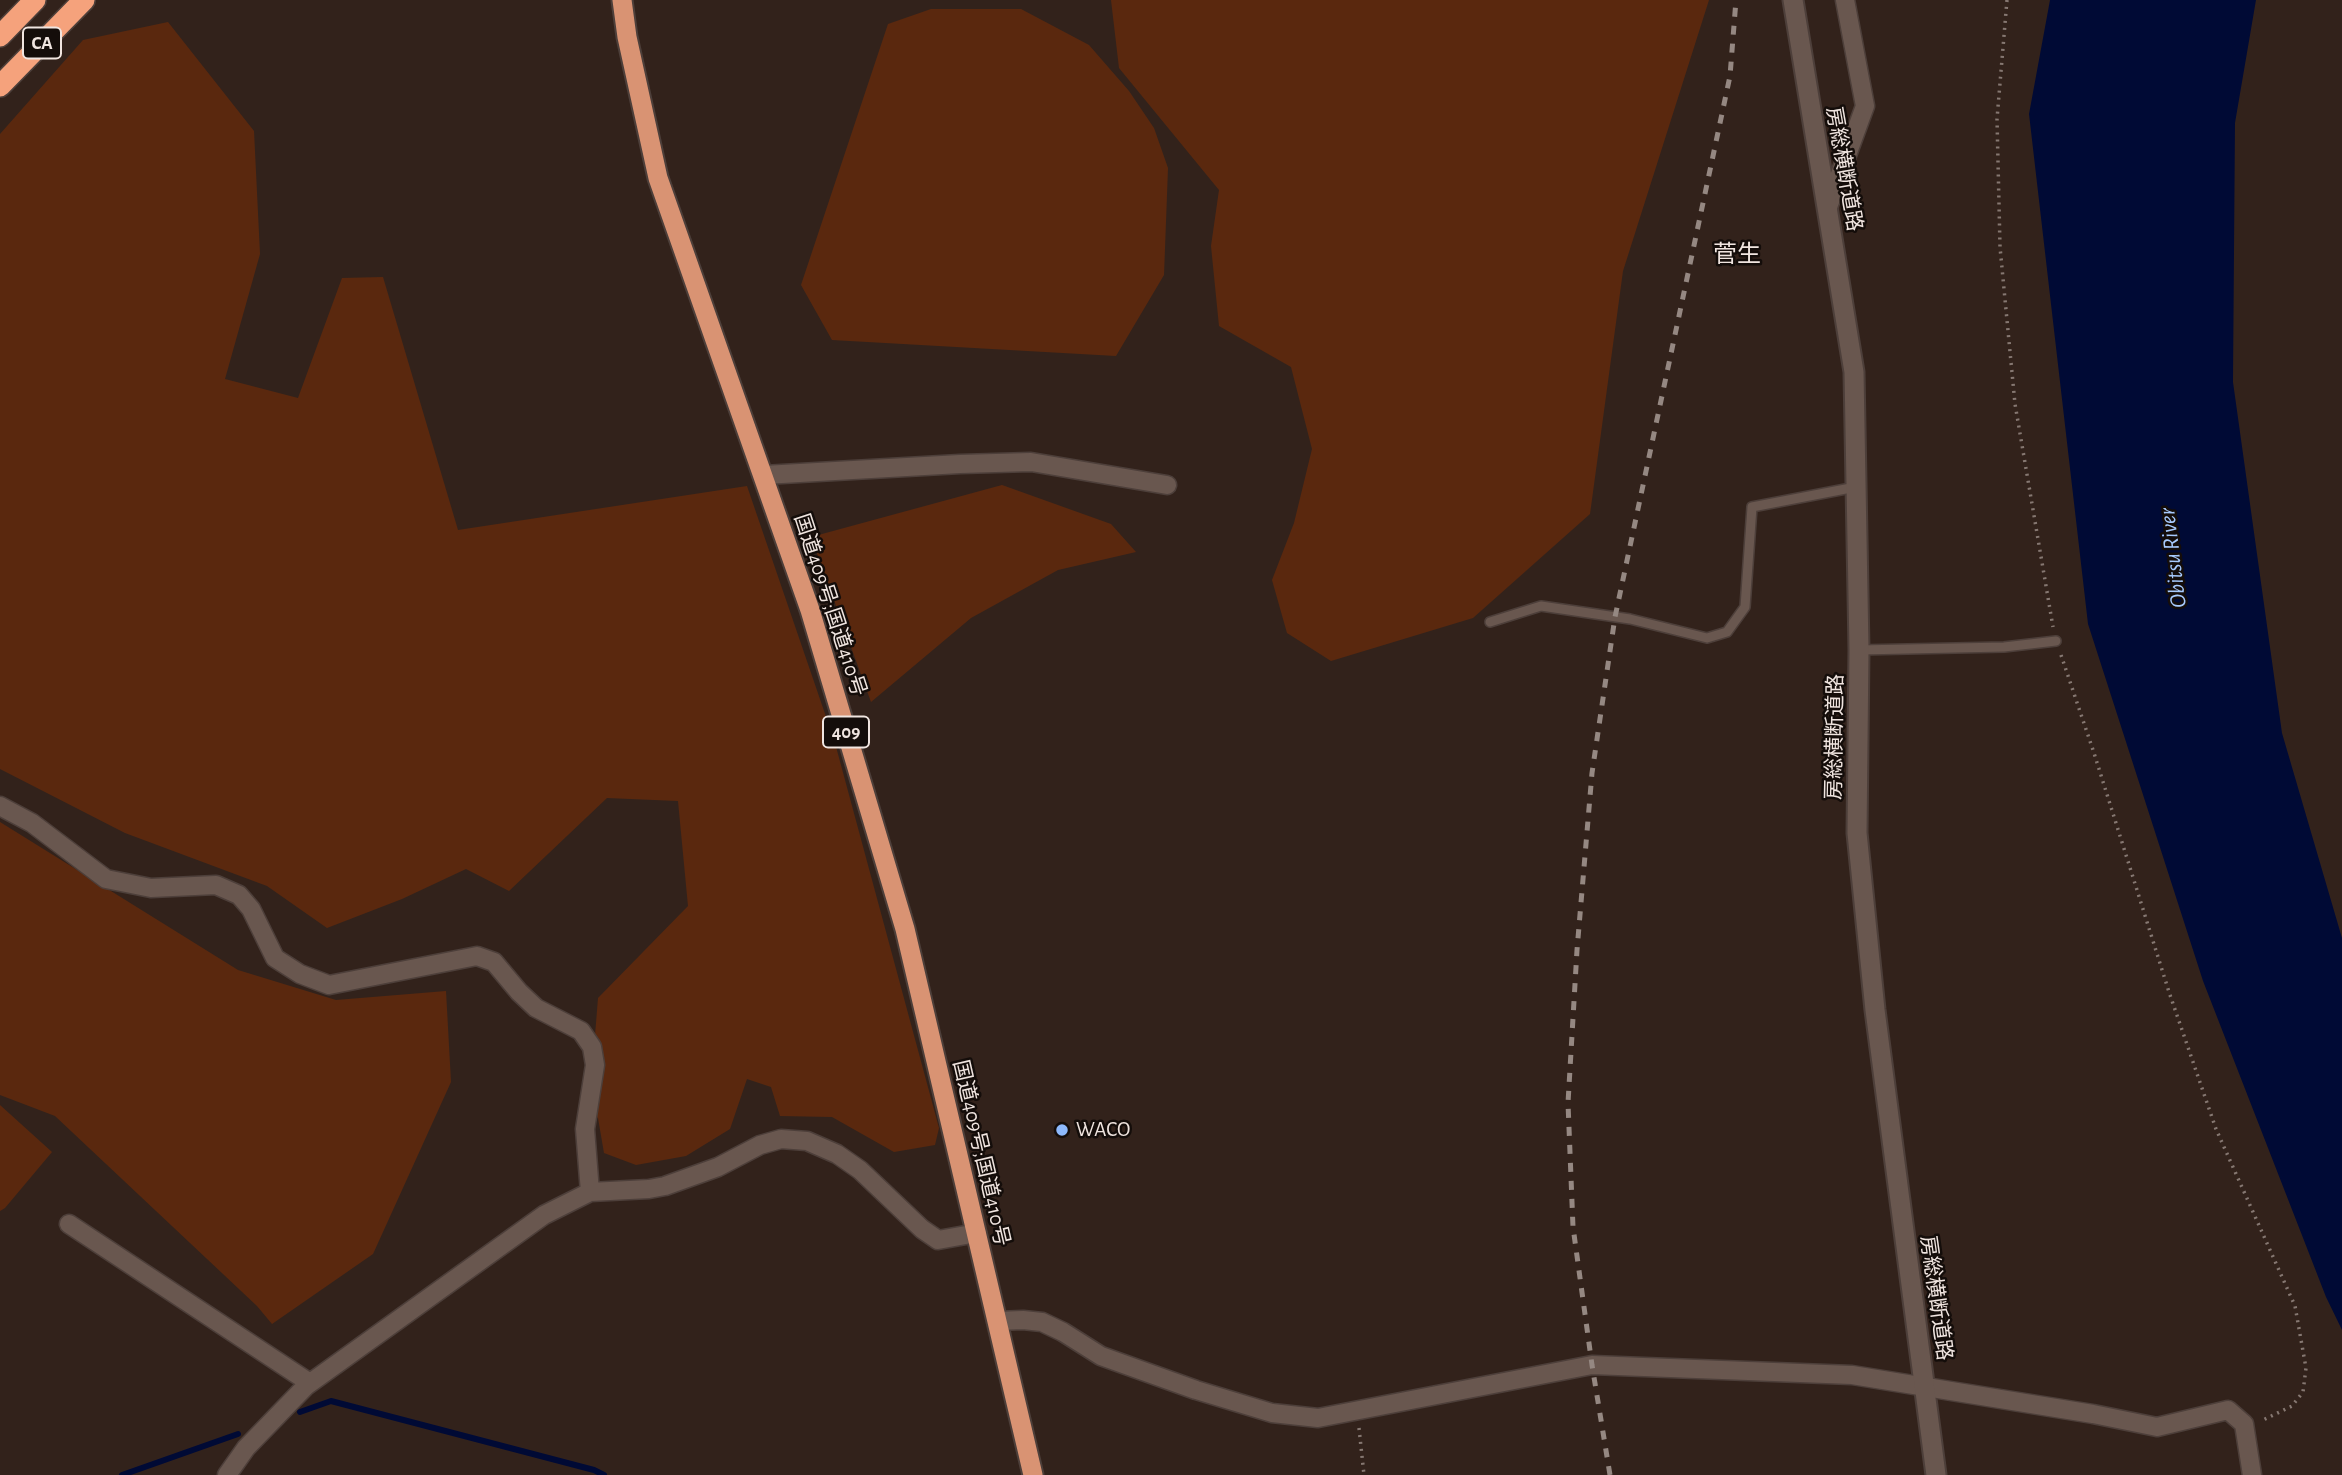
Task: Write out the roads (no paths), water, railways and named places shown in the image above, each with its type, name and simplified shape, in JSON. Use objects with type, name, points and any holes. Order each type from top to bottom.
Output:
[{"type":"highway","name":"CA","points":[[0,36],[35,0]]},
{"type":"highway","name":"CA","points":[[0,86],[84,0]]},
{"type":"highway","name":"国道409号;国道410号","points":[[622,0],[627,37],[658,178],[810,610],[905,929],[1033,1475]]},
{"type":"street","name":"房総横断道路","points":[[1793,0],[1854,372],[1859,650],[1857,833],[1875,1010],[1936,1475]]},
{"type":"street","points":[[1828,207],[1865,106],[1845,0]]},
{"type":"street","points":[[764,475],[1031,462],[1167,485]]},
{"type":"street","points":[[0,806],[32,823],[106,879],[151,888],[216,885],[239,895],[251,909],[275,958],[300,974],[329,985],[477,956],[494,962],[536,1008],[581,1031],[592,1046],[595,1065],[585,1129],[590,1192]]},
{"type":"street","points":[[227,1475],[246,1448],[310,1383],[544,1214],[590,1192],[665,1186],[718,1167],[760,1144],[781,1139],[807,1141],[837,1154],[860,1170],[922,1229],[938,1240],[976,1233]]},
{"type":"street","points":[[69,1224],[310,1383]]},
{"type":"street","points":[[997,1321],[1042,1322],[1101,1356],[1196,1391],[1272,1413],[1318,1418],[1592,1365],[1853,1375],[2093,1413],[2157,1427],[2228,1410],[2244,1424],[2252,1475]]},
{"type":"lane","points":[[1490,622],[1541,606],[1630,619],[1707,638],[1727,632],[1745,607],[1752,507],[1856,487]]},
{"type":"lane","points":[[1859,650],[2004,646],[2056,641]]},
{"type":"water","name":"Obitsu River","points":[[2050,0],[2256,0],[2235,123],[2233,382],[2282,733],[2342,938],[2342,1330],[2326,1297],[2203,981],[2088,624],[2029,114]]},
{"type":"waterway","points":[[300,1412],[331,1401],[594,1470],[604,1475]]},
{"type":"waterway","points":[[122,1475],[238,1434]]},
{"type":"railway","points":[[1610,1475],[1573,1227],[1568,1103],[1577,950],[1592,773],[1615,617],[1730,76],[1736,0]]},
{"type":"place","name":"WACO","points":[[1062,1130]]},
{"type":"district","name":"菅生","points":[[1737,255]]}]
